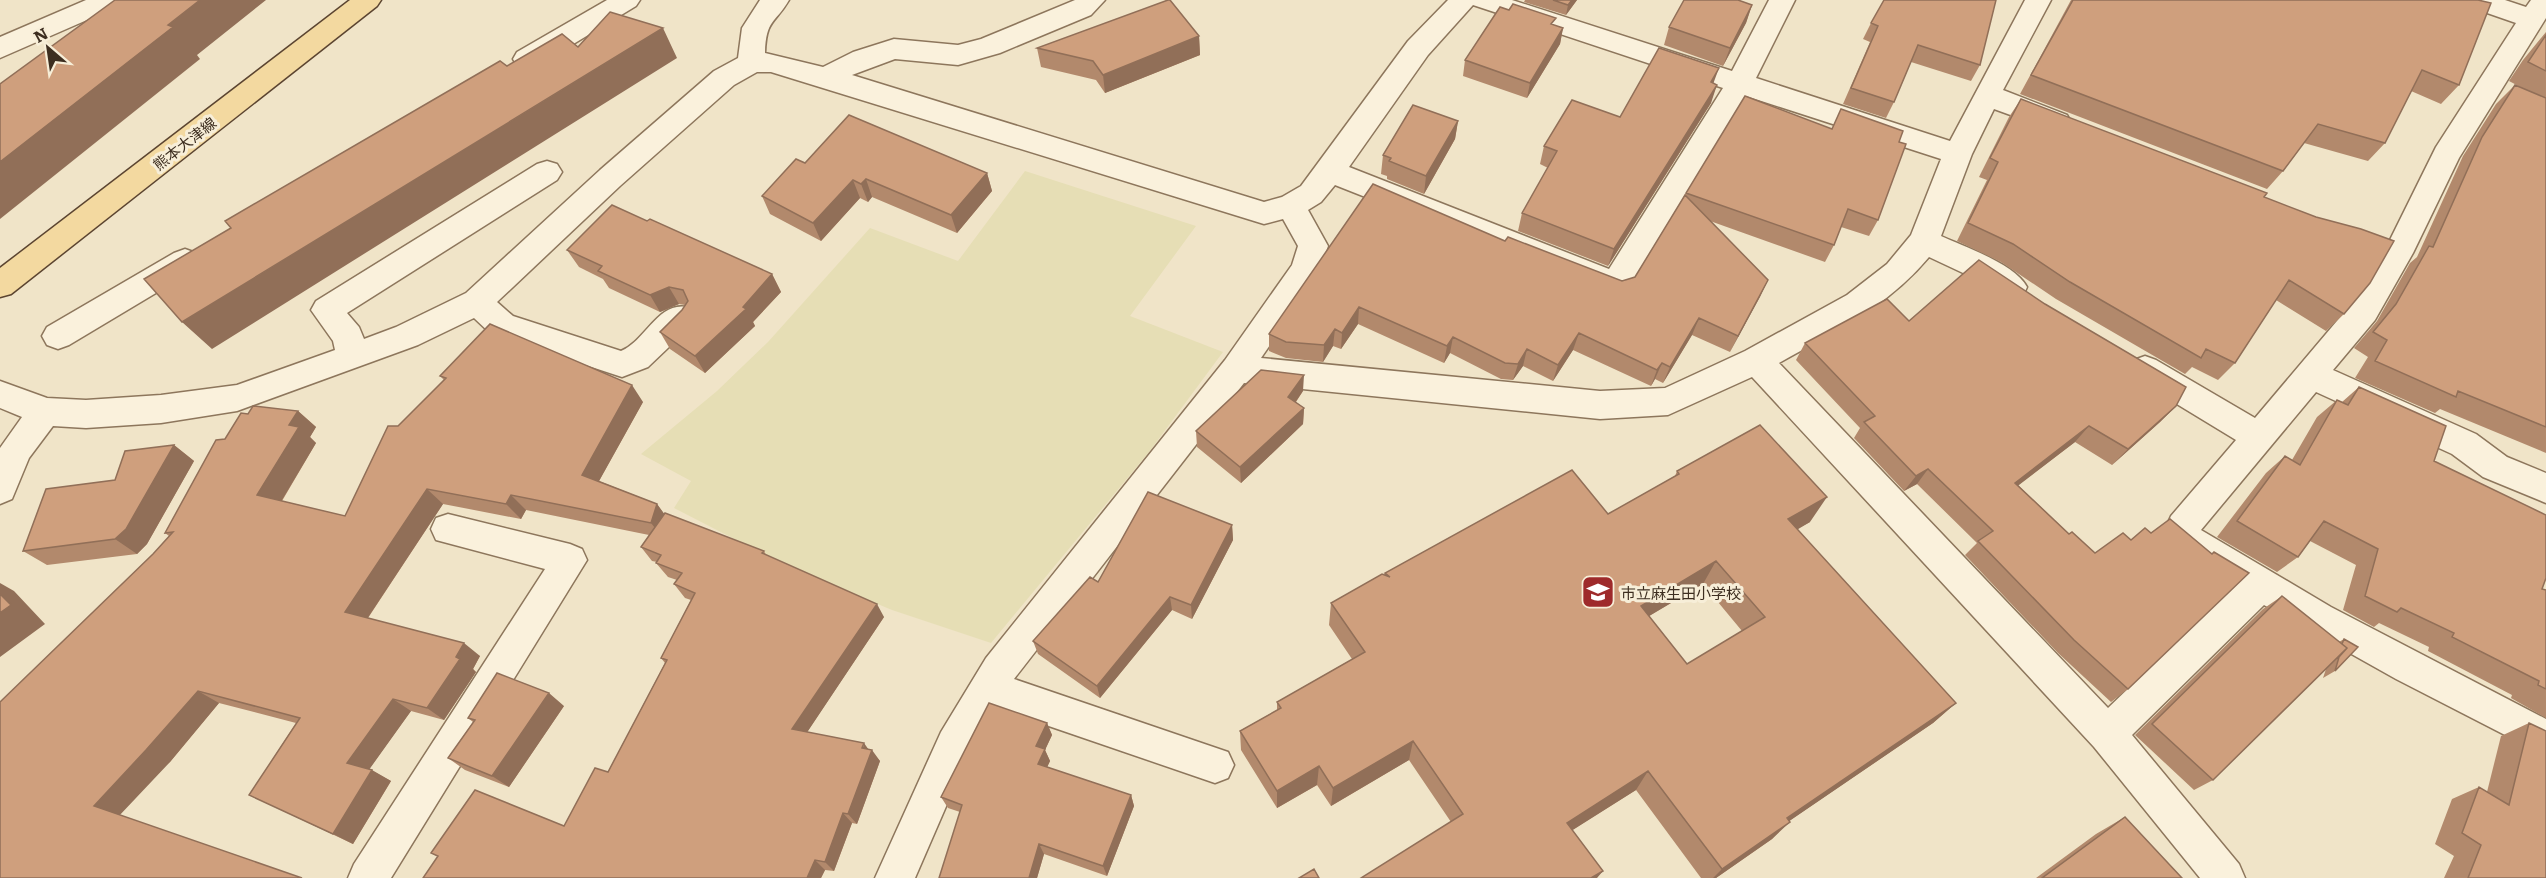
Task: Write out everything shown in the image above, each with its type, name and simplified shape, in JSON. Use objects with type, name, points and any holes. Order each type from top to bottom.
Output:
[{"type":"main road","name":"熊本大津線","points":[[0,285],[368,0]]},
{"type":"street","points":[[0,48],[110,0]]},
{"type":"street","points":[[505,72],[627,0]]},
{"type":"street","points":[[752,63],[751,38],[764,10],[776,0]]},
{"type":"street","points":[[825,77],[863,59],[894,50],[958,55],[969,52],[1082,9],[1092,0]]},
{"type":"street","points":[[0,394],[45,412],[86,414],[162,410],[234,414],[352,357],[407,336],[477,302],[610,178],[724,78],[752,63],[771,62],[825,77],[1264,213],[1291,206],[1311,194],[1418,48],[1462,0]]},
{"type":"street","points":[[1483,0],[1853,122],[1958,154]]},
{"type":"street","points":[[1330,171],[1616,284],[1740,83],[1782,0]]},
{"type":"street","points":[[1236,369],[1600,405],[1668,401],[1756,360],[1858,304],[1898,272],[1924,241],[1958,154],[2038,0]]},
{"type":"street","points":[[2476,0],[2538,9],[2386,249],[2364,311],[2183,527],[2186,538],[2260,586],[2426,677],[2546,738]]},
{"type":"street","points":[[2488,86],[2517,100]]},
{"type":"street","points":[[1987,95],[2076,129]]},
{"type":"street","points":[[352,357],[348,336],[327,310],[547,172]]},
{"type":"street","points":[[895,878],[954,745],[999,670],[1236,369],[1306,269],[1313,246],[1291,206]]},
{"type":"street","points":[[1924,241],[1989,272],[2035,303]]},
{"type":"street","points":[[58,336],[210,246]]},
{"type":"street","points":[[477,302],[502,325],[622,364],[637,358],[680,317]]},
{"type":"street","points":[[2125,358],[2257,436]]},
{"type":"street","points":[[1756,360],[2107,734],[2225,878]]},
{"type":"street","points":[[2309,374],[2464,444],[2495,467],[2546,488]]},
{"type":"street","points":[[0,489],[15,451],[45,412]]},
{"type":"street","points":[[368,878],[570,560],[448,529]]},
{"type":"street","points":[[2107,734],[2260,586]]},
{"type":"street","points":[[988,688],[1215,765]]},
{"type":"shaded area","points":[[1025,171],[1196,226],[1130,316],[1223,352],[1149,452],[991,643],[892,610],[791,568],[674,508],[691,481],[641,454],[717,391],[768,342],[870,228],[958,261]]},
{"type":"building","points":[[115,0],[200,0],[168,25],[173,27],[0,162],[0,84]]},
{"type":"building","points":[[1168,0],[1199,36],[1103,75],[1093,61],[1037,48]]},
{"type":"building","points":[[1553,0],[1572,0],[1568,5]]},
{"type":"building","points":[[1684,0],[1738,0],[1752,5],[1730,48],[1669,27]]},
{"type":"building","points":[[1884,0],[1996,0],[1980,65],[1918,45],[1894,102],[1851,88],[1878,26],[1871,23]]},
{"type":"building","points":[[2073,0],[2478,0],[2491,3],[2459,85],[2422,70],[2385,143],[2318,124],[2283,171],[2031,75]]},
{"type":"building","points":[[1513,4],[1556,18],[1551,24],[1563,28],[1530,83],[1465,60],[1500,7],[1509,10]]},
{"type":"building","points":[[610,12],[663,28],[182,322],[144,279],[231,228],[225,221],[500,61],[507,66],[562,34],[578,47]]},
{"type":"building","points":[[2546,35],[2546,71],[2528,62]]},
{"type":"building","points":[[1659,48],[1719,68],[1711,82],[1717,85],[1614,249],[1522,213],[1557,151],[1544,146],[1572,100],[1620,117]]},
{"type":"building","points":[[2515,85],[2546,98],[2546,427],[2458,391],[2456,397],[2375,361],[2387,340],[2373,332],[2396,304],[2429,246],[2433,247],[2482,137]]},
{"type":"building","points":[[1745,96],[1832,129],[1841,109],[1903,131],[1899,142],[1906,144],[1878,220],[1848,209],[1834,245],[1686,193]]},
{"type":"building","points":[[2021,99],[2267,193],[2264,197],[2316,217],[2394,241],[2370,283],[2344,314],[2289,280],[2235,363],[2206,349],[2201,358],[2070,282],[2013,244],[1968,223],[1998,162],[1990,158]]},
{"type":"building","points":[[1413,105],[1458,121],[1426,176],[1389,161],[1391,158],[1383,155]]},
{"type":"building","points":[[849,115],[987,173],[951,215],[866,179],[861,184],[853,180],[813,223],[762,196],[796,159],[805,163]]},
{"type":"building","points":[[1373,184],[1505,241],[1508,237],[1622,281],[1635,277],[1685,195],[1768,280],[1738,336],[1699,318],[1670,367],[1662,363],[1657,370],[1579,333],[1558,365],[1527,349],[1518,364],[1505,363],[1453,337],[1447,346],[1359,307],[1342,333],[1335,329],[1324,345],[1286,342],[1269,334]]},
{"type":"building","points":[[612,205],[647,221],[650,219],[772,274],[743,307],[746,309],[695,356],[660,332],[688,301],[683,290],[669,287],[650,295],[598,271],[602,266],[567,250]]},
{"type":"building","points":[[1979,260],[2045,304],[2186,387],[2176,406],[2128,449],[2089,426],[2015,483],[2069,534],[2072,532],[2095,553],[2123,533],[2131,540],[2145,528],[2151,533],[2170,519],[2212,554],[2214,552],[2249,573],[2128,689],[2074,640],[1978,541],[1993,531],[1928,469],[1916,476],[1864,422],[1875,416],[1805,343],[1887,299],[1909,321]]},
{"type":"building","points":[[490,324],[632,385],[582,475],[657,504],[651,523],[511,495],[506,504],[427,489],[345,612],[464,643],[456,657],[460,659],[427,708],[393,699],[347,763],[372,770],[333,834],[249,795],[300,718],[198,691],[94,806],[302,878],[0,878],[0,702],[173,532],[165,533],[216,440],[225,439],[241,413],[248,414],[253,406],[298,411],[289,425],[299,427],[257,495],[345,516],[388,426],[398,426],[446,378],[440,376]]},
{"type":"building","points":[[1261,370],[1304,375],[1288,397],[1304,408],[1240,467],[1196,431]]},
{"type":"building","points":[[2359,387],[2446,426],[2434,461],[2546,515],[2546,578],[2542,589],[2546,590],[2546,689],[2538,685],[2539,681],[2452,637],[2454,633],[2401,608],[2397,612],[2365,596],[2378,549],[2324,521],[2298,557],[2237,521],[2285,456],[2300,465],[2337,400],[2348,405]]},
{"type":"building","points":[[1760,425],[1827,497],[1788,519],[1956,703],[1787,818],[1790,822],[1722,869],[1648,771],[1567,823],[1603,871],[1591,878],[1361,878],[1463,814],[1413,741],[1333,788],[1319,766],[1277,791],[1240,731],[1281,708],[1277,702],[1365,652],[1331,603],[1382,574],[1390,577],[1385,573],[1572,470],[1608,514],[1679,474],[1677,471]],"holes":[[[1716,561],[1765,617],[1687,664],[1641,606]]]},
{"type":"building","points":[[174,445],[126,529],[115,539],[23,551],[46,489],[115,480],[125,451]]},
{"type":"building","points":[[1148,492],[1232,525],[1191,605],[1170,597],[1097,686],[1033,641],[1090,577],[1098,582]]},
{"type":"building","points":[[665,513],[764,551],[762,553],[877,604],[792,729],[864,743],[862,748],[872,750],[848,814],[843,813],[825,862],[815,860],[807,878],[423,878],[438,856],[431,853],[475,790],[564,826],[595,768],[608,772],[667,660],[661,658],[695,593],[674,584],[682,573],[656,563],[661,555],[641,547]]},
{"type":"building","points":[[0,594],[11,605],[0,613]]},
{"type":"building","points":[[2282,596],[2347,648],[2213,780],[2152,724]]},
{"type":"building","points":[[2344,639],[2358,647],[2335,671],[2339,657],[2347,648],[2342,644]]},
{"type":"building","points":[[497,673],[549,693],[492,776],[448,758],[475,720],[468,718]]},
{"type":"building","points":[[989,703],[1047,723],[1036,746],[1045,749],[1038,764],[1131,795],[1103,866],[1039,844],[1029,878],[939,878],[962,805],[941,797]]},
{"type":"building","points":[[2529,723],[2546,731],[2546,878],[2468,878],[2481,845],[2462,833],[2479,787],[2509,805]]},
{"type":"building","points":[[2125,817],[2182,878],[2042,878]]},
{"type":"building","points":[[1314,869],[1319,878],[1299,878]]},
{"type":"place","name":"市立麻生田小学校","points":[[1598,592]]}]
